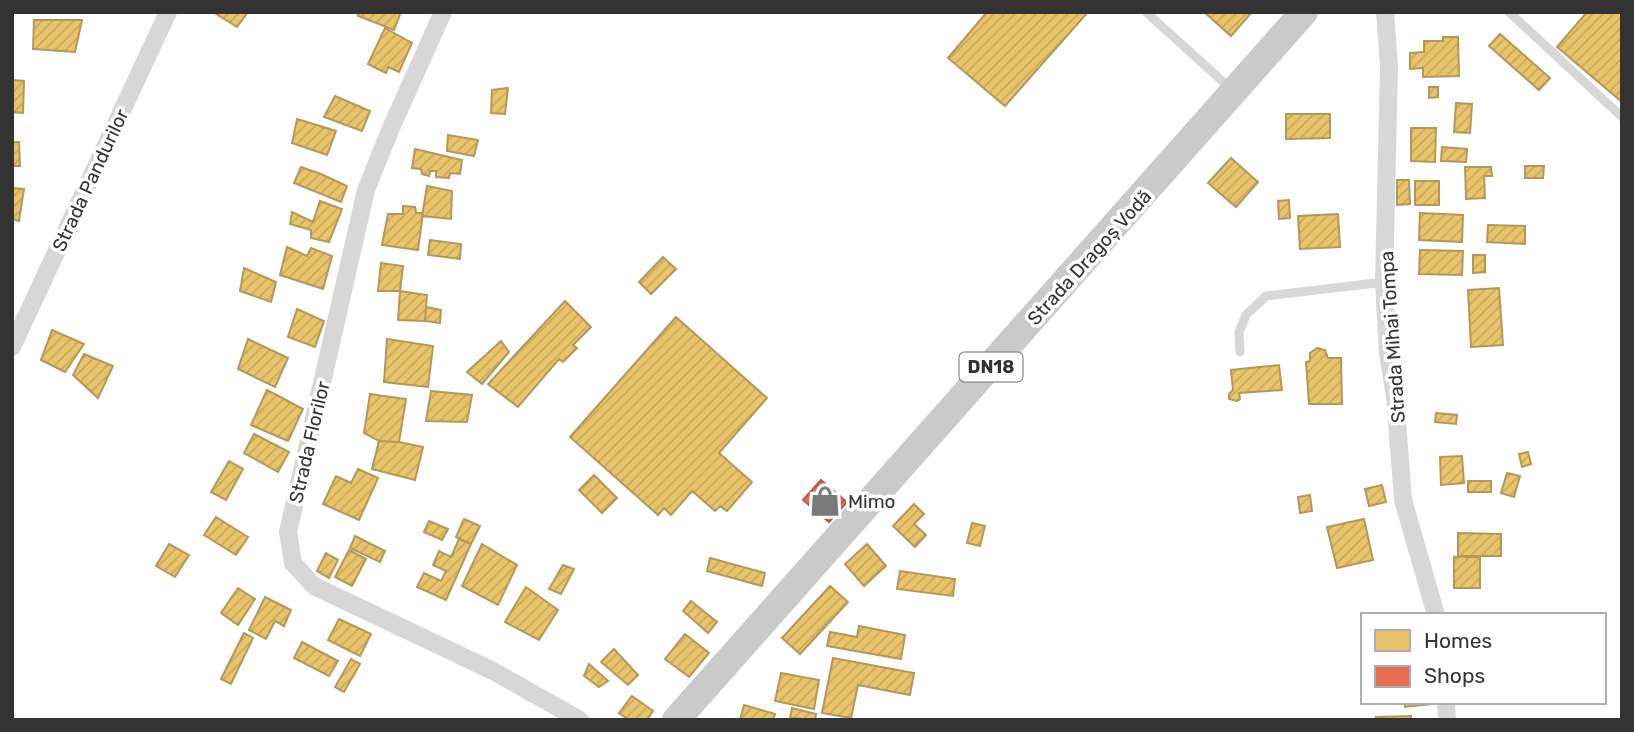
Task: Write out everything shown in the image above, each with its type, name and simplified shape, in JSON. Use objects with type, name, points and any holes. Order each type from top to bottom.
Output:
[{"type":"main road","name":"Strada Dragoș Vodă","points":[[676,720],[1304,12]]},
{"type":"street","name":"Strada Pandurilor","points":[[12,348],[168,12]]},
{"type":"street","name":"Strada Florilor","points":[[443,12],[366,190],[288,532],[293,563],[314,586],[493,671],[580,720]]},
{"type":"street","name":"Strada Mihai Tompa","points":[[1385,12],[1389,66],[1384,282],[1388,354],[1395,397],[1403,500],[1435,613]]},
{"type":"lane","points":[[1146,12],[1235,92]]},
{"type":"lane","points":[[1509,12],[1622,117]]},
{"type":"lane","points":[[1240,352],[1239,332],[1246,315],[1266,296],[1384,282]]},
{"type":"building: Homes","points":[[213,12],[248,12],[237,27]]},
{"type":"building: Homes","points":[[359,12],[401,12],[394,30],[358,16]]},
{"type":"building: Homes","points":[[987,12],[1088,12],[1005,106],[948,58]]},
{"type":"building: Homes","points":[[1204,12],[1252,12],[1231,36]]},
{"type":"building: Homes","points":[[1587,12],[1622,12],[1622,102],[1557,47]]},
{"type":"building: Homes","points":[[34,20],[82,20],[75,52],[33,49]]},
{"type":"building: Homes","points":[[385,28],[412,43],[399,72],[388,67],[386,73],[368,64]]},
{"type":"building: Homes","points":[[1500,34],[1550,78],[1539,90],[1489,46]]},
{"type":"building: Homes","points":[[1443,37],[1458,37],[1459,76],[1423,77],[1423,68],[1410,69],[1410,53],[1424,52],[1424,41],[1443,41]]},
{"type":"building: Homes","points":[[12,80],[24,81],[23,113],[12,112]]},
{"type":"building: Homes","points":[[1429,87],[1438,87],[1438,97],[1429,98]]},
{"type":"building: Homes","points":[[508,88],[505,114],[491,113],[492,90]]},
{"type":"building: Homes","points":[[335,96],[370,111],[362,131],[324,117]]},
{"type":"building: Homes","points":[[1456,103],[1472,104],[1470,133],[1454,132]]},
{"type":"building: Homes","points":[[1286,114],[1330,114],[1330,138],[1286,139]]},
{"type":"building: Homes","points":[[297,119],[336,131],[327,155],[292,143]]},
{"type":"building: Homes","points":[[1411,128],[1436,128],[1435,162],[1411,161]]},
{"type":"building: Homes","points":[[448,135],[478,140],[474,156],[447,151]]},
{"type":"building: Homes","points":[[12,142],[19,142],[20,166],[12,166]]},
{"type":"building: Homes","points":[[1442,147],[1467,149],[1466,162],[1441,161]]},
{"type":"building: Homes","points":[[415,149],[462,160],[460,174],[450,173],[449,178],[436,177],[436,171],[430,171],[429,176],[422,174],[421,169],[412,168]]},
{"type":"building: Homes","points":[[1231,158],[1258,182],[1236,207],[1208,183]]},
{"type":"building: Homes","points":[[1525,166],[1544,166],[1543,178],[1525,178]]},
{"type":"building: Homes","points":[[301,167],[347,186],[341,202],[294,183]]},
{"type":"building: Homes","points":[[1465,167],[1491,167],[1492,176],[1484,176],[1485,198],[1466,199]]},
{"type":"building: Homes","points":[[1397,180],[1409,180],[1410,204],[1397,205]]},
{"type":"building: Homes","points":[[1415,181],[1439,181],[1439,205],[1415,205]]},
{"type":"building: Homes","points":[[427,186],[452,191],[451,219],[422,216]]},
{"type":"building: Homes","points":[[12,188],[24,189],[19,221],[12,219]]},
{"type":"building: Homes","points":[[1289,200],[1290,218],[1279,219],[1278,201]]},
{"type":"building: Homes","points":[[320,201],[342,209],[329,242],[311,238],[311,230],[290,224],[292,212],[313,222]]},
{"type":"building: Homes","points":[[403,206],[415,207],[416,213],[423,213],[418,250],[382,245],[388,214],[403,214]]},
{"type":"building: Homes","points":[[1420,213],[1463,215],[1462,242],[1419,240]]},
{"type":"building: Homes","points":[[1338,214],[1340,247],[1300,249],[1298,216]]},
{"type":"building: Homes","points":[[1488,225],[1525,226],[1525,244],[1487,242]]},
{"type":"building: Homes","points":[[430,240],[461,244],[460,259],[428,255]]},
{"type":"building: Homes","points":[[287,247],[307,256],[311,248],[332,256],[323,289],[280,275]]},
{"type":"building: Homes","points":[[1420,250],[1463,251],[1462,275],[1419,274]]},
{"type":"building: Homes","points":[[1473,255],[1485,255],[1485,272],[1473,273]]},
{"type":"building: Homes","points":[[663,257],[676,269],[651,294],[639,282]]},
{"type":"building: Homes","points":[[381,263],[403,266],[400,291],[378,291]]},
{"type":"building: Homes","points":[[244,268],[276,282],[271,302],[240,291]]},
{"type":"building: Homes","points":[[1499,288],[1503,345],[1471,347],[1468,290]]},
{"type":"building: Homes","points":[[400,291],[427,295],[425,321],[398,320]]},
{"type":"building: Homes","points":[[565,301],[591,327],[573,345],[577,348],[563,362],[559,359],[518,407],[488,384]]},
{"type":"building: Homes","points":[[426,307],[441,310],[440,323],[425,321]]},
{"type":"building: Homes","points":[[297,309],[324,321],[315,347],[288,337]]},
{"type":"building: Homes","points":[[676,317],[767,398],[719,453],[752,482],[727,511],[720,506],[715,511],[692,491],[671,515],[664,508],[658,515],[570,437]]},
{"type":"building: Homes","points":[[52,330],[84,344],[65,372],[41,360]]},
{"type":"building: Homes","points":[[248,339],[288,358],[275,387],[238,369]]},
{"type":"building: Homes","points":[[387,339],[433,346],[428,387],[384,382]]},
{"type":"building: Homes","points":[[501,341],[509,352],[482,384],[467,372]]},
{"type":"building: Homes","points":[[1317,348],[1325,350],[1328,358],[1341,358],[1342,404],[1309,404],[1306,362],[1310,361],[1310,353]]},
{"type":"building: Homes","points":[[84,354],[113,366],[98,398],[73,375]]},
{"type":"building: Homes","points":[[1279,365],[1282,390],[1239,393],[1240,399],[1237,401],[1229,399],[1233,390],[1231,370]]},
{"type":"building: Homes","points":[[267,390],[303,409],[288,441],[251,425]]},
{"type":"building: Homes","points":[[431,391],[472,395],[467,422],[426,421]]},
{"type":"building: Homes","points":[[370,394],[406,399],[399,442],[379,441],[364,433]]},
{"type":"building: Homes","points":[[1436,413],[1457,415],[1456,424],[1435,422]]},
{"type":"building: Homes","points":[[254,434],[289,452],[278,472],[244,453]]},
{"type":"building: Homes","points":[[379,441],[423,447],[415,480],[372,469]]},
{"type":"building: Homes","points":[[1528,452],[1531,464],[1522,467],[1519,454]]},
{"type":"building: Homes","points":[[1462,456],[1464,483],[1441,485],[1440,457]]},
{"type":"building: Homes","points":[[229,461],[243,469],[226,500],[211,492]]},
{"type":"building: Homes","points":[[358,469],[378,478],[359,520],[323,504],[336,476],[351,483]]},
{"type":"building: Homes","points":[[1507,473],[1520,476],[1514,497],[1501,493]]},
{"type":"building: Homes","points":[[594,475],[617,498],[602,513],[579,490]]},
{"type":"building: Homes","points":[[1468,481],[1491,481],[1491,492],[1468,492]]},
{"type":"building: Homes","points":[[1382,485],[1386,502],[1369,506],[1365,489]]},
{"type":"building: Homes","points":[[1310,495],[1312,511],[1300,513],[1298,497]]},
{"type":"building: Homes","points":[[914,504],[924,514],[914,524],[926,535],[915,547],[893,526]]},
{"type":"building: Homes","points":[[216,517],[248,537],[236,555],[204,535]]},
{"type":"building: Homes","points":[[464,519],[480,526],[471,544],[456,537]]},
{"type":"building: Homes","points":[[1364,519],[1373,560],[1337,568],[1327,527]]},
{"type":"building: Homes","points":[[429,521],[448,529],[442,540],[424,532]]},
{"type":"building: Homes","points":[[972,523],[985,526],[980,546],[967,543]]},
{"type":"building: Homes","points":[[1458,533],[1501,534],[1501,556],[1458,556]]},
{"type":"building: Homes","points":[[355,536],[385,551],[380,562],[350,548]]},
{"type":"building: Homes","points":[[459,539],[471,544],[446,600],[417,587],[424,573],[441,581],[446,571],[433,565],[439,551],[451,557]]},
{"type":"building: Homes","points":[[169,544],[189,555],[175,577],[156,566]]},
{"type":"building: Homes","points":[[482,544],[517,565],[498,605],[462,586]]},
{"type":"building: Homes","points":[[867,544],[886,566],[864,586],[845,564]]},
{"type":"building: Homes","points":[[349,550],[366,559],[352,586],[335,577]]},
{"type":"building: Homes","points":[[326,553],[338,560],[329,578],[317,571]]},
{"type":"building: Homes","points":[[1454,557],[1480,557],[1480,588],[1454,588]]},
{"type":"building: Homes","points":[[710,558],[765,573],[762,586],[707,571]]},
{"type":"building: Homes","points":[[563,565],[574,569],[561,594],[549,589]]},
{"type":"building: Homes","points":[[900,571],[955,579],[953,596],[897,589]]},
{"type":"building: Homes","points":[[830,586],[848,602],[800,654],[782,638]]},
{"type":"building: Homes","points":[[526,587],[558,610],[539,640],[505,622]]},
{"type":"building: Homes","points":[[238,588],[255,599],[238,625],[221,613]]},
{"type":"building: Homes","points":[[265,597],[291,610],[284,626],[275,621],[266,639],[249,630]]},
{"type":"building: Homes","points":[[691,601],[717,622],[708,633],[683,611]]},
{"type":"building: Homes","points":[[339,619],[371,634],[360,656],[328,640]]},
{"type":"building: Homes","points":[[859,626],[905,635],[901,659],[827,646],[830,632],[857,637]]},
{"type":"building: Homes","points":[[244,633],[253,638],[231,684],[221,679]]},
{"type":"building: Homes","points":[[685,634],[709,653],[689,677],[665,659]]},
{"type":"building: Homes","points":[[302,642],[338,661],[329,676],[294,658]]},
{"type":"building: Homes","points":[[614,649],[638,675],[628,685],[601,662]]},
{"type":"building: Homes","points":[[833,658],[914,673],[910,695],[858,685],[851,718],[822,713]]},
{"type":"building: Homes","points":[[351,659],[360,664],[344,692],[335,687]]},
{"type":"building: Homes","points":[[589,664],[608,681],[599,687],[584,676]]},
{"type":"building: Homes","points":[[781,673],[819,680],[814,709],[775,701]]},
{"type":"building: Homes","points":[[632,696],[653,711],[647,720],[629,720],[619,713]]},
{"type":"building: Homes","points":[[1405,704],[1433,704],[1405,707]]},
{"type":"building: Homes","points":[[744,705],[775,714],[773,720],[740,720]]},
{"type":"building: Homes","points":[[792,708],[816,714],[815,720],[790,718]]},
{"type":"building: Homes","points":[[1411,716],[1411,720],[1376,720],[1376,717]]},
{"type":"building: Shops","name":"Mimo","points":[[821,480],[847,502],[829,522],[803,500]]},
{"type":"place","name":"Mimo","points":[[825,501]]}]
